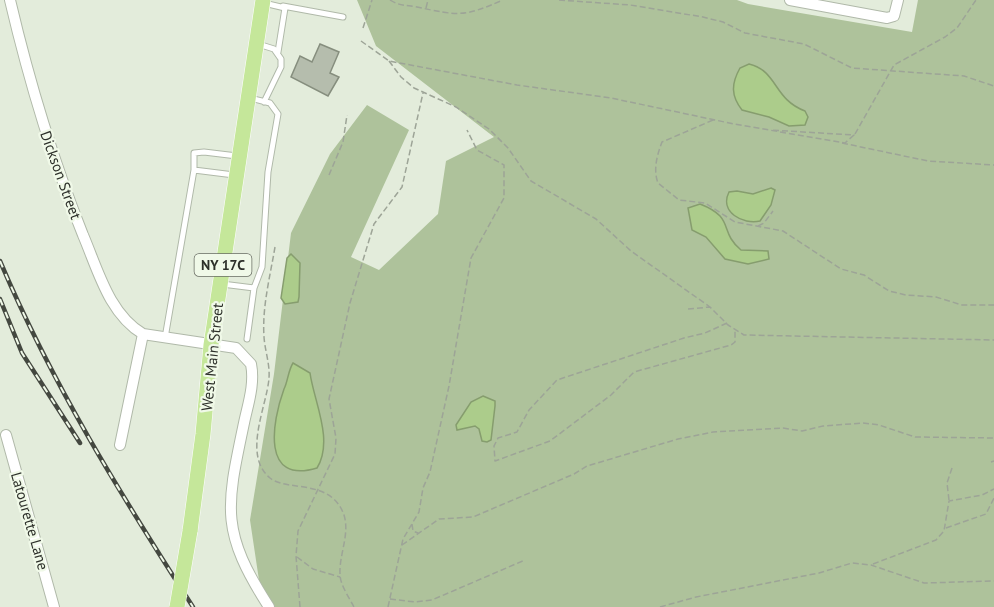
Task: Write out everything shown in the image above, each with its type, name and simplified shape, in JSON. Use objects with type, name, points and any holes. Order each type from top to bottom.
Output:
[{"type":"main road","name":"West Main Street","points":[[177,607],[205,424],[211,345],[263,1]]},
{"type":"street","name":"Dickson Street","points":[[10,0],[36,105],[64,188],[114,305],[131,327],[144,334],[236,348],[251,364],[251,393],[230,488],[230,518],[242,562],[268,607]]},
{"type":"street","points":[[790,0],[887,18],[894,16],[898,0]]},
{"type":"street","points":[[120,445],[144,334]]},
{"type":"street","name":"Latourette Lane","points":[[3,435],[54,607]]},
{"type":"lane","points":[[263,1],[343,16]]},
{"type":"lane","points":[[264,102],[281,67],[278,52],[286,10],[283,6]]},
{"type":"lane","points":[[256,44],[278,52]]},
{"type":"lane","points":[[247,98],[264,102],[275,108],[278,114],[268,172],[262,267],[254,288],[247,339]]},
{"type":"lane","points":[[165,338],[194,170],[193,158],[196,152],[238,156]]},
{"type":"lane","points":[[194,170],[236,175]]},
{"type":"lane","points":[[220,284],[254,288]]},
{"type":"path","points":[[363,28],[372,0]]},
{"type":"path","points":[[390,0],[399,5],[456,15],[469,14],[503,0]]},
{"type":"path","points":[[426,9],[428,0]]},
{"type":"path","points":[[559,0],[630,5],[718,20],[741,32],[804,44],[852,68],[964,76],[994,86]]},
{"type":"path","points":[[389,60],[517,86],[611,98],[845,143],[855,135],[898,61],[945,38],[957,27],[976,0]]},
{"type":"path","points":[[361,41],[389,60],[406,83],[456,107],[489,129],[508,148],[531,181],[596,219],[631,251],[710,307],[735,331],[753,335],[994,340]]},
{"type":"path","points":[[300,607],[296,556],[298,531],[335,454],[336,438],[329,399],[350,303],[374,224],[404,181],[423,93]]},
{"type":"path","points":[[330,175],[343,142],[347,115]]},
{"type":"path","points":[[713,119],[662,142],[656,169],[658,183],[679,200],[705,203],[735,222],[783,231],[841,269],[864,275],[897,293],[936,297],[962,305],[994,306]]},
{"type":"path","points":[[388,607],[402,545],[419,512],[423,488],[430,472],[449,386],[471,258],[504,198],[504,165],[477,150],[467,130]]},
{"type":"path","points":[[770,130],[855,135]]},
{"type":"path","points":[[838,142],[928,161],[994,165]]},
{"type":"path","points":[[757,226],[764,223],[773,211]]},
{"type":"path","points":[[275,247],[266,291],[264,335],[269,381],[261,414],[257,446],[260,462],[268,476],[276,481],[318,490],[338,506],[344,515],[340,577],[354,607]]},
{"type":"path","points":[[687,309],[710,307]]},
{"type":"path","points":[[727,323],[705,333],[558,380],[529,410],[517,432],[498,438],[494,446],[495,461],[550,441],[611,395],[634,372],[731,345],[735,342],[735,331]]},
{"type":"path","points":[[402,545],[439,519],[473,517],[574,474],[587,466],[678,439],[713,432],[783,428],[802,430],[863,423],[879,425],[915,437],[994,438]]},
{"type":"path","points":[[945,529],[949,501],[947,483],[952,468]]},
{"type":"path","points":[[949,501],[982,495],[994,489]]},
{"type":"path","points":[[871,565],[890,555],[936,540],[945,529],[986,514],[994,498]]},
{"type":"path","points":[[412,524],[413,531],[419,533]]},
{"type":"path","points":[[296,556],[313,569],[340,577]]},
{"type":"path","points":[[389,599],[415,602],[432,600],[525,560]]},
{"type":"path","points":[[660,607],[696,597],[819,573],[852,563],[871,565],[924,583],[994,581]]},
{"type":"shaded area","points":[[357,0],[737,0],[748,4],[912,32],[918,0],[994,0],[994,607],[263,607],[250,520],[274,374],[291,233],[330,154],[367,105],[409,130],[351,257],[379,270],[438,214],[446,161],[494,137],[376,46]]},
{"type":"shaded area","points":[[749,64],[765,73],[787,100],[805,111],[808,117],[805,125],[789,126],[769,117],[742,110],[734,95],[734,85],[740,68]]},
{"type":"shaded area","points":[[771,188],[775,190],[771,205],[760,221],[740,219],[734,216],[727,206],[729,192],[753,194]]},
{"type":"shaded area","points":[[700,204],[718,214],[730,237],[741,250],[768,251],[769,259],[748,264],[725,259],[706,237],[692,230],[688,208]]},
{"type":"shaded area","points":[[291,254],[300,263],[299,297],[298,302],[285,304],[281,298],[287,258]]},
{"type":"shaded area","points":[[293,363],[310,373],[324,445],[317,468],[299,471],[287,467],[279,459],[274,433],[280,403]]},
{"type":"shaded area","points":[[483,396],[495,401],[491,440],[487,442],[482,441],[479,429],[475,426],[457,430],[456,425],[471,402]]},
{"type":"building","points":[[320,44],[339,52],[330,73],[339,77],[328,96],[291,77],[300,56],[312,62]]},
{"type":"railway","points":[[0,261],[20,307],[65,395],[114,481],[193,607]]},
{"type":"railway","points":[[0,299],[22,353],[80,443]]}]
